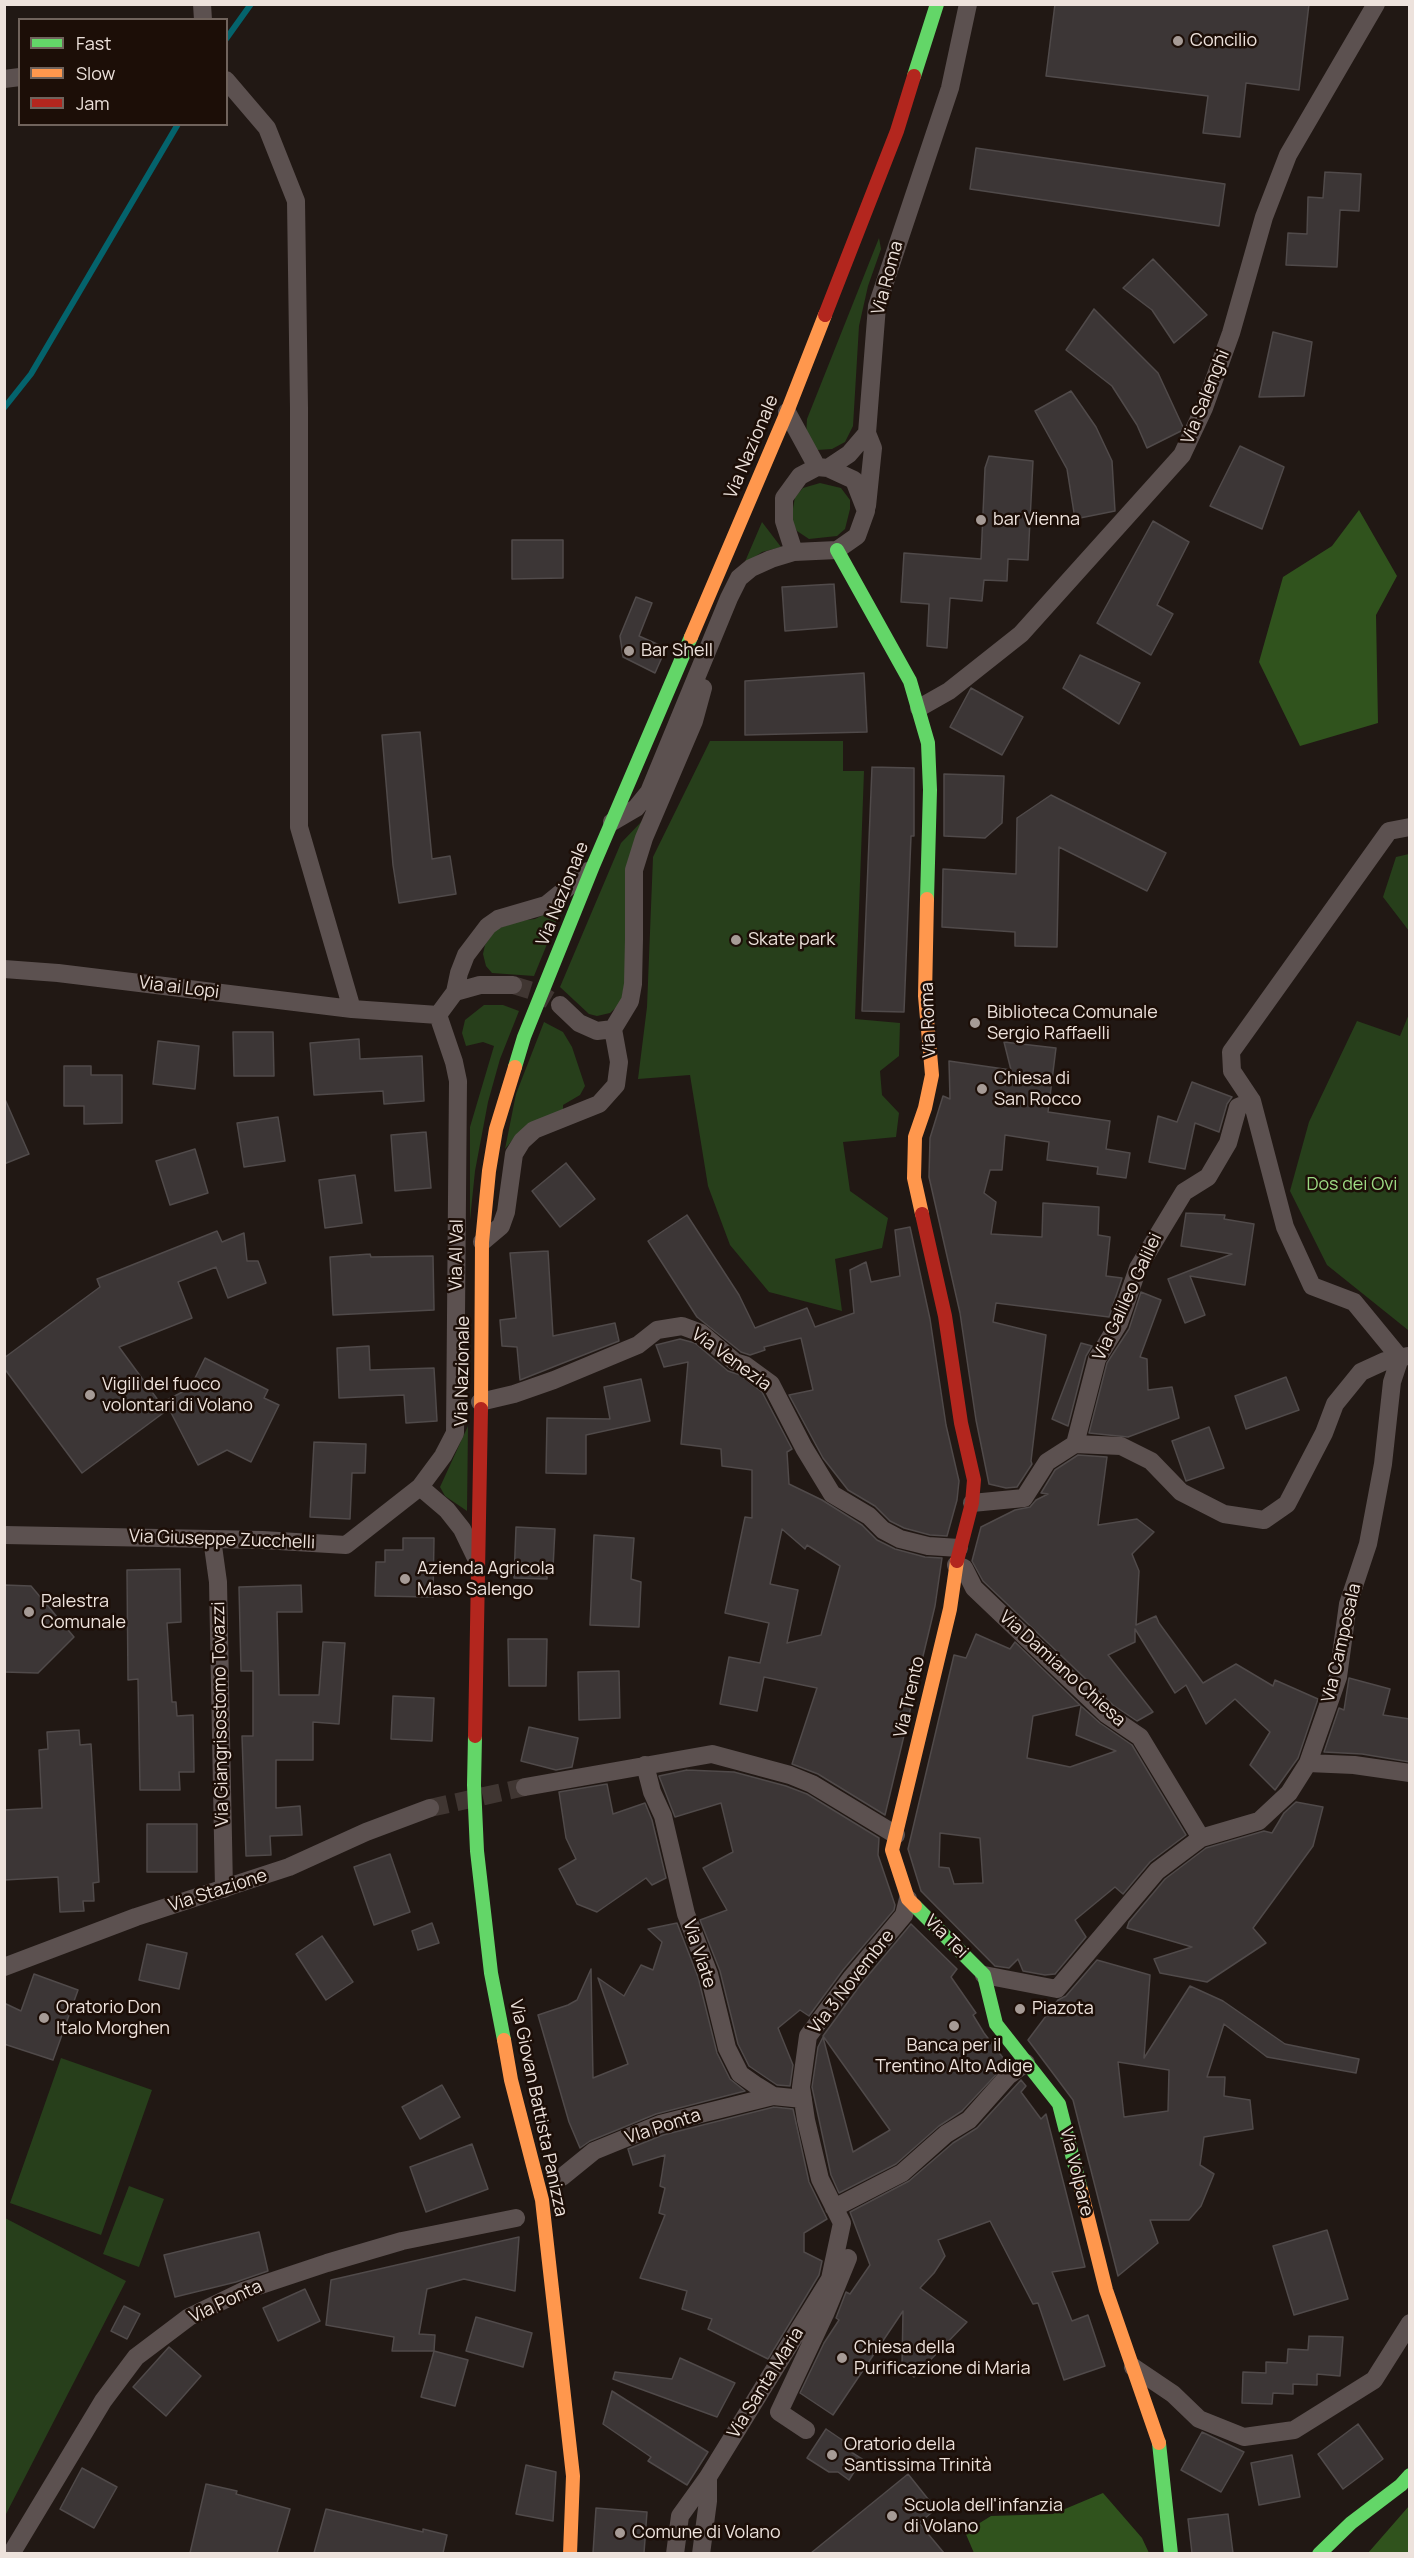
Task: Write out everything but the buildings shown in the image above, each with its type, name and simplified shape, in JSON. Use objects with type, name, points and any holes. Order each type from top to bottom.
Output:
[{"type":"main road","name":"Via Nazionale","points":[[477,1851],[474,1785],[480,1566],[482,1242],[496,1129],[524,1037],[593,866],[787,412],[897,131],[937,4]]},
{"type":"main road","name":"Via Roma","points":[[837,550],[909,681],[928,742],[930,790],[925,996],[932,1075],[925,1108],[915,1137],[914,1178],[945,1316],[960,1423],[975,1480],[972,1503]]},
{"type":"main road","name":"Via Trento","points":[[908,1899],[892,1850],[950,1609],[958,1557],[972,1503]]},
{"type":"main road","name":"Via Giovan Battista Panizza","points":[[477,1851],[490,1973],[512,2080],[542,2200],[573,2476],[570,2553]]},
{"type":"main road","name":"Via Tei","points":[[908,1899],[984,1975]]},
{"type":"main road","points":[[984,1975],[996,2024],[1026,2063]]},
{"type":"main road","name":"Via Volpare","points":[[1026,2063],[1059,2104],[1106,2290],[1159,2443],[1171,2553]]},
{"type":"main road","points":[[1319,2553],[1351,2523],[1401,2485],[1410,2475]]},
{"type":"street","name":"Via Roma","points":[[866,511],[873,448],[867,433],[877,306],[950,88],[968,4]]},
{"type":"street","name":"Via Salenghi","points":[[919,708],[949,691],[1021,634],[1182,455],[1204,408],[1231,333],[1264,217],[1288,155],[1376,4]]},
{"type":"street","points":[[228,81],[267,128],[296,201],[299,408],[299,827],[352,1009]]},
{"type":"street","points":[[612,822],[636,808],[649,792],[739,578],[752,568],[794,552],[837,550],[857,536],[866,511],[854,480],[822,468],[787,412]]},
{"type":"street","points":[[794,552],[784,521],[783,498],[800,476],[849,454],[867,433]]},
{"type":"street","points":[[482,1242],[501,1226],[506,1212],[514,1154],[522,1141],[534,1130],[599,1104],[616,1085],[619,1062],[613,1029],[630,1001],[633,984],[634,870],[644,838],[694,721],[703,687],[706,655]]},
{"type":"street","points":[[1405,1357],[1354,1302],[1312,1286],[1285,1227],[1252,1101],[1232,1071],[1231,1052],[1389,831],[1410,826]]},
{"type":"street","points":[[438,1015],[455,992],[466,955],[488,926],[498,919],[546,905],[593,866]]},
{"type":"street","name":"Via ai Lopi","points":[[4,969],[58,973],[352,1009],[438,1015]]},
{"type":"street","points":[[455,992],[480,985],[513,985]]},
{"type":"street","points":[[560,1005],[579,1023],[597,1031],[613,1029]]},
{"type":"street","name":"Via Al Val","points":[[420,1488],[443,1456],[455,1432],[458,1080],[438,1015]]},
{"type":"street","name":"Via Galileo Galilei","points":[[1075,1444],[1097,1359],[1119,1323],[1138,1268],[1184,1192],[1208,1177],[1228,1143],[1238,1107],[1252,1101]]},
{"type":"street","name":"Via Venezia","points":[[480,1402],[514,1394],[554,1380],[638,1345],[657,1330],[682,1326],[701,1334],[735,1362],[746,1365],[771,1384],[804,1448],[832,1494],[869,1516],[884,1530],[900,1539],[958,1557]]},
{"type":"street","points":[[972,1503],[1024,1498],[1047,1462],[1075,1444],[1121,1446],[1150,1461],[1181,1492],[1224,1514],[1264,1520],[1287,1504],[1324,1434],[1335,1404],[1361,1372],[1385,1361],[1405,1357]]},
{"type":"street","name":"Via Camposala","points":[[984,1975],[1057,1989],[1157,1871],[1201,1838],[1258,1821],[1289,1793],[1308,1763],[1338,1677],[1348,1604],[1368,1544],[1383,1464],[1392,1382],[1405,1357]]},
{"type":"street","points":[[420,1488],[447,1510],[462,1529],[480,1566]]},
{"type":"street","name":"Via Giuseppe Zucchelli","points":[[4,1535],[212,1539],[346,1545],[420,1488]]},
{"type":"street","name":"Via Giangrisostomo Tovazzi","points":[[212,1539],[218,1582],[224,1889]]},
{"type":"street","name":"Via Damiano Chiesa","points":[[958,1557],[974,1588],[1107,1714],[1140,1737],[1201,1838]]},
{"type":"street","points":[[525,1787],[712,1754],[790,1775],[812,1784],[896,1835]]},
{"type":"street","points":[[1308,1763],[1354,1765],[1410,1773]]},
{"type":"street","name":"Via Viate","points":[[645,1766],[652,1792],[666,1827],[686,1914],[709,1974],[727,2048],[740,2074],[773,2096],[803,2099]]},
{"type":"street","name":"Via Stazione","points":[[4,1967],[136,1917],[289,1867],[366,1832],[430,1809]]},
{"type":"street","name":"Via 3 Novembre","points":[[834,2208],[820,2179],[801,2087],[808,2036],[852,1977],[904,1915],[908,1899]]},
{"type":"street","points":[[834,2208],[902,2173],[946,2134],[969,2120],[1008,2076],[1026,2063]]},
{"type":"street","name":"VIa Ponta","points":[[562,2177],[594,2151],[660,2124],[773,2096]]},
{"type":"street","name":"Via Santa Maria","points":[[675,2553],[680,2516],[708,2477],[830,2279],[842,2223],[834,2208]]},
{"type":"street","name":"Via Ponta","points":[[12,2553],[103,2401],[136,2357],[189,2317],[243,2291],[327,2263],[402,2241],[516,2218]]},
{"type":"street","points":[[806,2430],[779,2412],[848,2258]]},
{"type":"street","points":[[1133,2367],[1173,2394],[1198,2419],[1244,2437],[1294,2430],[1374,2380],[1410,2323]]},
{"type":"street","points":[[701,2553],[708,2501],[708,2477]]},
{"type":"green space","points":[[879,238],[881,249],[868,286],[859,326],[853,426],[845,442],[832,449],[817,450],[806,437],[807,419]]},
{"type":"green space","points":[[820,483],[841,488],[850,500],[850,509],[845,529],[837,536],[809,539],[797,531],[791,520],[795,497],[803,488]]},
{"type":"green space","points":[[1359,510],[1397,576],[1376,615],[1378,723],[1300,746],[1259,662],[1283,577],[1332,546]]},
{"type":"green space","points":[[762,522],[781,547],[762,552],[744,564]]},
{"type":"green space","points":[[710,741],[843,741],[843,771],[864,771],[855,1019],[900,1023],[899,1056],[880,1071],[882,1095],[899,1113],[896,1137],[843,1142],[850,1191],[888,1218],[882,1248],[835,1259],[842,1311],[769,1292],[730,1245],[708,1186],[690,1075],[638,1079],[647,1007],[653,857]]},
{"type":"green space","points":[[645,818],[626,875],[627,970],[621,1003],[610,1013],[597,1016],[589,1014],[560,987],[621,843]]},
{"type":"green space","points":[[1410,854],[1409,931],[1383,897],[1396,857]]},
{"type":"green space","points":[[563,905],[534,976],[492,973],[486,966],[483,954],[485,945],[496,929],[519,921],[535,919]]},
{"type":"green space","points":[[484,1005],[503,1005],[519,1011],[500,1059],[488,1102],[475,1171],[470,1220],[470,1127],[494,1046],[483,1042],[466,1046],[462,1033],[465,1020]]},
{"type":"green space","name":"Dos dei Ovi","points":[[1409,1014],[1410,1330],[1408,1330],[1327,1265],[1290,1191],[1309,1122],[1357,1021],[1400,1036]]},
{"type":"green space","points":[[544,1022],[563,1032],[572,1047],[585,1086],[580,1095],[563,1105],[563,1111],[519,1132],[505,1149],[516,1094]]},
{"type":"green space","points":[[468,1426],[467,1511],[445,1496],[440,1487]]},
{"type":"green space","points":[[61,2058],[152,2090],[101,2235],[10,2203]]},
{"type":"green space","points":[[129,2186],[164,2199],[139,2267],[103,2254]]},
{"type":"green space","points":[[5,2218],[126,2281],[5,2516]]},
{"type":"green space","points":[[1103,2493],[1142,2538],[1149,2553],[974,2553],[965,2532],[991,2516],[1053,2514]]},
{"type":"green space","points":[[1409,2506],[1409,2553],[1368,2553]]},
{"type":"waterway","points":[[228,36],[251,4]]},
{"type":"waterway","points":[[4,408],[31,374],[177,126]]},
{"type":"tunnel","points":[[513,985],[536,992],[550,1000]]},
{"type":"tunnel","points":[[430,1808],[525,1787]]},
{"type":"traffic: fast","points":[[914,76],[937,4]]},
{"type":"traffic: fast","points":[[837,550],[910,681],[928,743],[930,790],[927,899]]},
{"type":"traffic: fast","points":[[515,1067],[524,1037],[593,866],[691,637]]},
{"type":"traffic: fast","points":[[475,1736],[474,1785],[477,1851],[491,1973],[504,2040]]},
{"type":"traffic: fast","points":[[915,1906],[984,1975],[996,2024],[1059,2104],[1081,2190]]},
{"type":"traffic: fast","points":[[1159,2443],[1171,2554]]},
{"type":"traffic: fast","points":[[1319,2554],[1351,2523],[1401,2485],[1410,2475]]},
{"type":"traffic: slow","points":[[691,637],[787,412],[825,315]]},
{"type":"traffic: slow","points":[[922,1214],[914,1178],[915,1137],[925,1108],[932,1075],[925,996],[927,899]]},
{"type":"traffic: slow","points":[[481,1409],[482,1242],[489,1171],[496,1129],[515,1067]]},
{"type":"traffic: slow","points":[[915,1906],[908,1899],[892,1850],[950,1609],[957,1561]]},
{"type":"traffic: slow","points":[[504,2040],[511,2080],[542,2200],[573,2476],[570,2554]]},
{"type":"traffic: slow","points":[[1081,2190],[1106,2290],[1159,2443]]},
{"type":"traffic: jam","points":[[825,315],[897,131],[914,76]]},
{"type":"traffic: jam","points":[[922,1214],[945,1316],[961,1423],[974,1480],[972,1503],[957,1561]]},
{"type":"traffic: jam","points":[[475,1736],[481,1409]]},
{"type":"place","name":"Concilio","points":[[1178,41]]},
{"type":"place","name":"bar Vienna","points":[[981,520]]},
{"type":"place","name":"Bar Shell","points":[[629,651]]},
{"type":"place","name":"Skate park","points":[[736,940]]},
{"type":"place","name":"Biblioteca Comunale Sergio Raffaelli","points":[[975,1023]]},
{"type":"place","name":"Chiesa di San Rocco","points":[[982,1089]]},
{"type":"place","name":"Vigili del fuoco volontari di Volano","points":[[90,1395]]},
{"type":"place","name":"Azienda Agricola Maso Salengo","points":[[405,1579]]},
{"type":"place","name":"Palestra Comunale","points":[[29,1612]]},
{"type":"place","name":"Piazota","points":[[1020,2009]]},
{"type":"place","name":"Oratorio Don Italo Morghen","points":[[44,2018]]},
{"type":"place","name":"Banca per il Trentino Alto Adige","points":[[954,2026]]},
{"type":"place","name":"Chiesa della Purificazione di Maria","points":[[842,2358]]},
{"type":"place","name":"Oratorio della Santissima Trinità","points":[[832,2455]]},
{"type":"place","name":"Scuola dell'infanzia di Volano","points":[[892,2516]]},
{"type":"place","name":"Comune di Volano","points":[[620,2533]]}]
